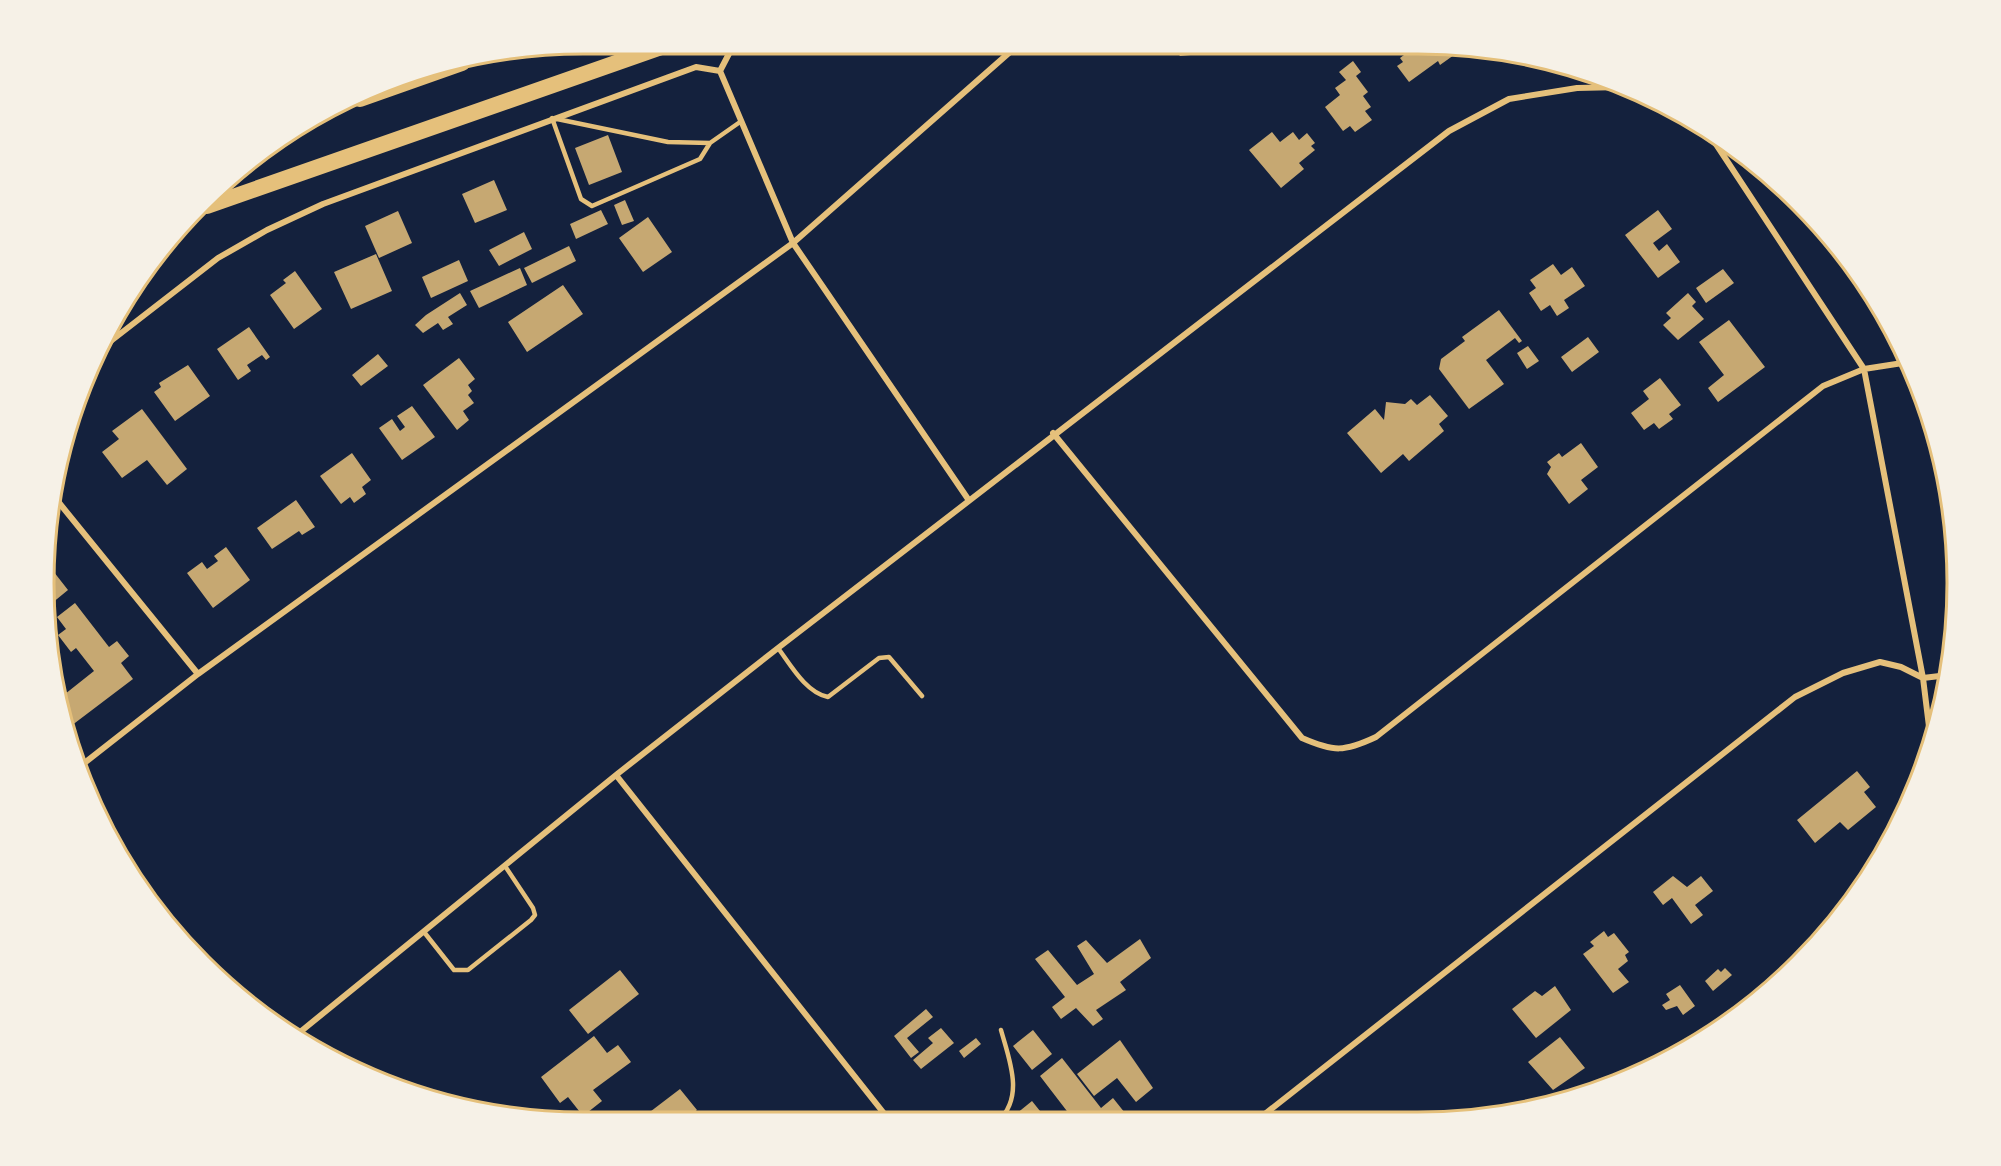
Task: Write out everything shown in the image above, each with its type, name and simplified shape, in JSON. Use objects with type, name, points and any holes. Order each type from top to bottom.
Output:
[{"type":"highway","points":[[215,203],[621,54]]},
{"type":"street","points":[[729,54],[720,71],[740,122],[773,190],[793,243],[968,499]]},
{"type":"street","points":[[85,762],[198,674],[793,243],[1002,54]]},
{"type":"street","points":[[115,338],[218,258],[267,230],[322,204],[696,67],[720,71]]},
{"type":"street","points":[[302,1031],[616,775],[1053,433],[1449,131],[1509,99],[1577,88],[1602,87]]},
{"type":"street","points":[[1718,147],[1864,369],[1923,678],[1928,722]]},
{"type":"street","points":[[1053,433],[1302,738],[1328,749],[1351,749],[1376,737],[1823,386],[1864,369],[1899,364]]},
{"type":"street","points":[[60,504],[198,674]]},
{"type":"street","points":[[1267,1112],[1795,697],[1843,673],[1880,662],[1901,667],[1923,678],[1938,676]]},
{"type":"street","points":[[616,775],[883,1112]]},
{"type":"lane","points":[[552,118],[668,142],[710,143]]},
{"type":"lane","points":[[552,118],[581,199],[591,206],[699,159],[710,143],[740,122]]},
{"type":"lane","points":[[778,648],[802,680],[821,695],[828,696],[879,658],[889,657],[922,696]]},
{"type":"lane","points":[[424,932],[454,970],[460,971],[468,970],[531,920],[535,915],[533,908],[505,866]]},
{"type":"lane","points":[[1001,1030],[1013,1074],[1012,1102],[1005,1112]]},
{"type":"building","points":[[1178,54],[1201,54],[1180,56]]},
{"type":"building","points":[[1405,54],[1454,55],[1440,65],[1438,61],[1409,82],[1397,66],[1403,62],[1400,58]]},
{"type":"building","points":[[1353,61],[1361,72],[1356,76],[1368,92],[1363,96],[1371,107],[1365,111],[1372,120],[1355,132],[1350,126],[1343,131],[1325,107],[1340,95],[1335,88],[1346,80],[1339,72]]},
{"type":"building","points":[[1272,132],[1280,142],[1293,132],[1299,140],[1307,133],[1315,143],[1311,146],[1315,150],[1299,163],[1304,169],[1281,188],[1249,150]]},
{"type":"building","points":[[608,135],[622,172],[589,185],[575,148]]},
{"type":"building","points":[[494,180],[507,210],[475,223],[462,194]]},
{"type":"building","points":[[625,200],[634,221],[622,225],[614,205]]},
{"type":"building","points":[[601,210],[608,224],[576,239],[570,224]]},
{"type":"building","points":[[1658,210],[1672,229],[1653,243],[1659,251],[1667,244],[1680,262],[1658,278],[1625,235]]},
{"type":"building","points":[[398,211],[412,243],[379,258],[365,226]]},
{"type":"building","points":[[648,217],[672,252],[643,272],[619,238]]},
{"type":"building","points":[[524,232],[532,249],[499,266],[489,250]]},
{"type":"building","points":[[569,246],[576,261],[532,283],[524,268]]},
{"type":"building","points":[[376,254],[392,291],[351,309],[334,272]]},
{"type":"building","points":[[459,260],[468,281],[431,298],[422,277]]},
{"type":"building","points":[[1553,264],[1561,275],[1572,267],[1585,286],[1564,300],[1569,308],[1557,316],[1550,305],[1541,311],[1529,293],[1536,288],[1530,280]]},
{"type":"building","points":[[520,268],[527,285],[479,308],[470,291]]},
{"type":"building","points":[[1723,269],[1734,283],[1706,303],[1696,288]]},
{"type":"building","points":[[295,271],[322,309],[294,329],[270,295],[286,283],[283,280]]},
{"type":"building","points":[[563,285],[583,314],[527,352],[508,322]]},
{"type":"building","points":[[460,293],[467,305],[448,317],[453,324],[443,330],[438,323],[423,333],[415,325],[426,315]]},
{"type":"building","points":[[1688,293],[1696,302],[1692,306],[1704,319],[1678,340],[1663,325],[1671,318],[1666,313]]},
{"type":"building","points":[[1499,310],[1522,341],[1519,343],[1515,338],[1486,360],[1504,384],[1469,409],[1439,369],[1441,359],[1465,341],[1462,337]]},
{"type":"building","points":[[1729,320],[1765,367],[1718,402],[1708,388],[1724,375],[1699,342]]},
{"type":"building","points":[[249,327],[270,357],[266,360],[262,355],[247,365],[251,371],[238,380],[217,349]]},
{"type":"building","points":[[1588,337],[1599,352],[1572,372],[1561,357]]},
{"type":"building","points":[[1528,346],[1539,361],[1527,369],[1517,353]]},
{"type":"building","points":[[378,354],[388,366],[361,386],[352,375]]},
{"type":"building","points":[[459,358],[475,379],[468,385],[472,391],[468,395],[474,403],[463,411],[469,420],[457,430],[423,385]]},
{"type":"building","points":[[188,365],[210,396],[175,421],[154,392],[161,387],[159,383]]},
{"type":"building","points":[[1660,378],[1681,405],[1669,414],[1673,419],[1659,429],[1654,423],[1644,430],[1631,413],[1649,399],[1643,391]]},
{"type":"building","points":[[1430,395],[1448,416],[1439,424],[1444,431],[1409,461],[1403,454],[1381,473],[1347,433],[1375,409],[1384,420],[1386,402],[1405,404],[1411,399],[1417,405]]},
{"type":"building","points":[[412,406],[435,437],[402,460],[379,428],[392,419],[400,431],[405,427],[397,416]]},
{"type":"building","points":[[142,409],[187,469],[167,485],[147,460],[122,478],[102,452],[119,439],[112,431]]},
{"type":"building","points":[[1581,443],[1598,467],[1581,480],[1588,489],[1569,504],[1547,474],[1551,467],[1547,462],[1559,453],[1562,457]]},
{"type":"building","points":[[352,453],[371,480],[362,487],[366,494],[354,503],[350,497],[341,504],[320,476]]},
{"type":"building","points":[[296,500],[315,527],[302,535],[299,531],[272,549],[257,528]]},
{"type":"building","points":[[226,547],[250,580],[213,608],[187,573],[202,562],[207,569],[218,561],[214,556]]},
{"type":"building","points":[[54,572],[68,590],[55,601]]},
{"type":"building","points":[[75,603],[109,647],[117,641],[129,656],[121,663],[133,679],[73,724],[66,693],[94,671],[76,648],[71,652],[58,635],[66,629],[57,617]]},
{"type":"building","points":[[1857,771],[1870,787],[1864,792],[1876,807],[1848,830],[1840,822],[1815,843],[1797,820]]},
{"type":"building","points":[[1673,876],[1687,887],[1701,876],[1713,891],[1695,905],[1703,915],[1691,924],[1672,898],[1663,905],[1653,892]]},
{"type":"building","points":[[1604,931],[1608,937],[1614,933],[1629,952],[1625,955],[1628,961],[1618,969],[1629,982],[1613,993],[1583,954],[1594,946],[1590,942]]},
{"type":"building","points":[[1140,939],[1151,958],[1120,982],[1126,990],[1096,1010],[1103,1019],[1093,1026],[1076,1008],[1061,1019],[1052,1007],[1065,997],[1035,959],[1048,950],[1077,985],[1094,974],[1077,946],[1086,940],[1107,963]]},
{"type":"building","points":[[1725,968],[1732,975],[1713,991],[1705,981],[1718,969],[1721,972]]},
{"type":"building","points":[[620,970],[639,994],[588,1034],[569,1010]]},
{"type":"building","points":[[1680,985],[1695,1006],[1683,1015],[1677,1006],[1666,1010],[1662,1005],[1670,1000],[1666,994]]},
{"type":"building","points":[[1555,986],[1571,1010],[1536,1038],[1512,1009],[1535,991],[1542,996]]},
{"type":"building","points":[[926,1009],[933,1017],[907,1038],[919,1052],[911,1058],[894,1036]]},
{"type":"building","points":[[941,1028],[954,1043],[921,1069],[913,1060],[933,1043],[928,1038]]},
{"type":"building","points":[[1033,1030],[1052,1054],[1032,1070],[1013,1046]]},
{"type":"building","points":[[594,1036],[607,1053],[618,1045],[631,1062],[593,1090],[602,1101],[588,1112],[580,1112],[568,1097],[560,1103],[541,1077]]},
{"type":"building","points":[[1560,1037],[1585,1068],[1553,1090],[1528,1062]]},
{"type":"building","points":[[976,1038],[981,1044],[964,1058],[959,1051]]},
{"type":"building","points":[[1120,1040],[1153,1088],[1136,1102],[1117,1078],[1094,1096],[1077,1074]]},
{"type":"building","points":[[1062,1058],[1101,1108],[1113,1098],[1124,1112],[1068,1112],[1040,1076]]},
{"type":"building","points":[[680,1089],[697,1110],[694,1112],[650,1112]]},
{"type":"building","points":[[1032,1101],[1041,1112],[1018,1112]]}]
